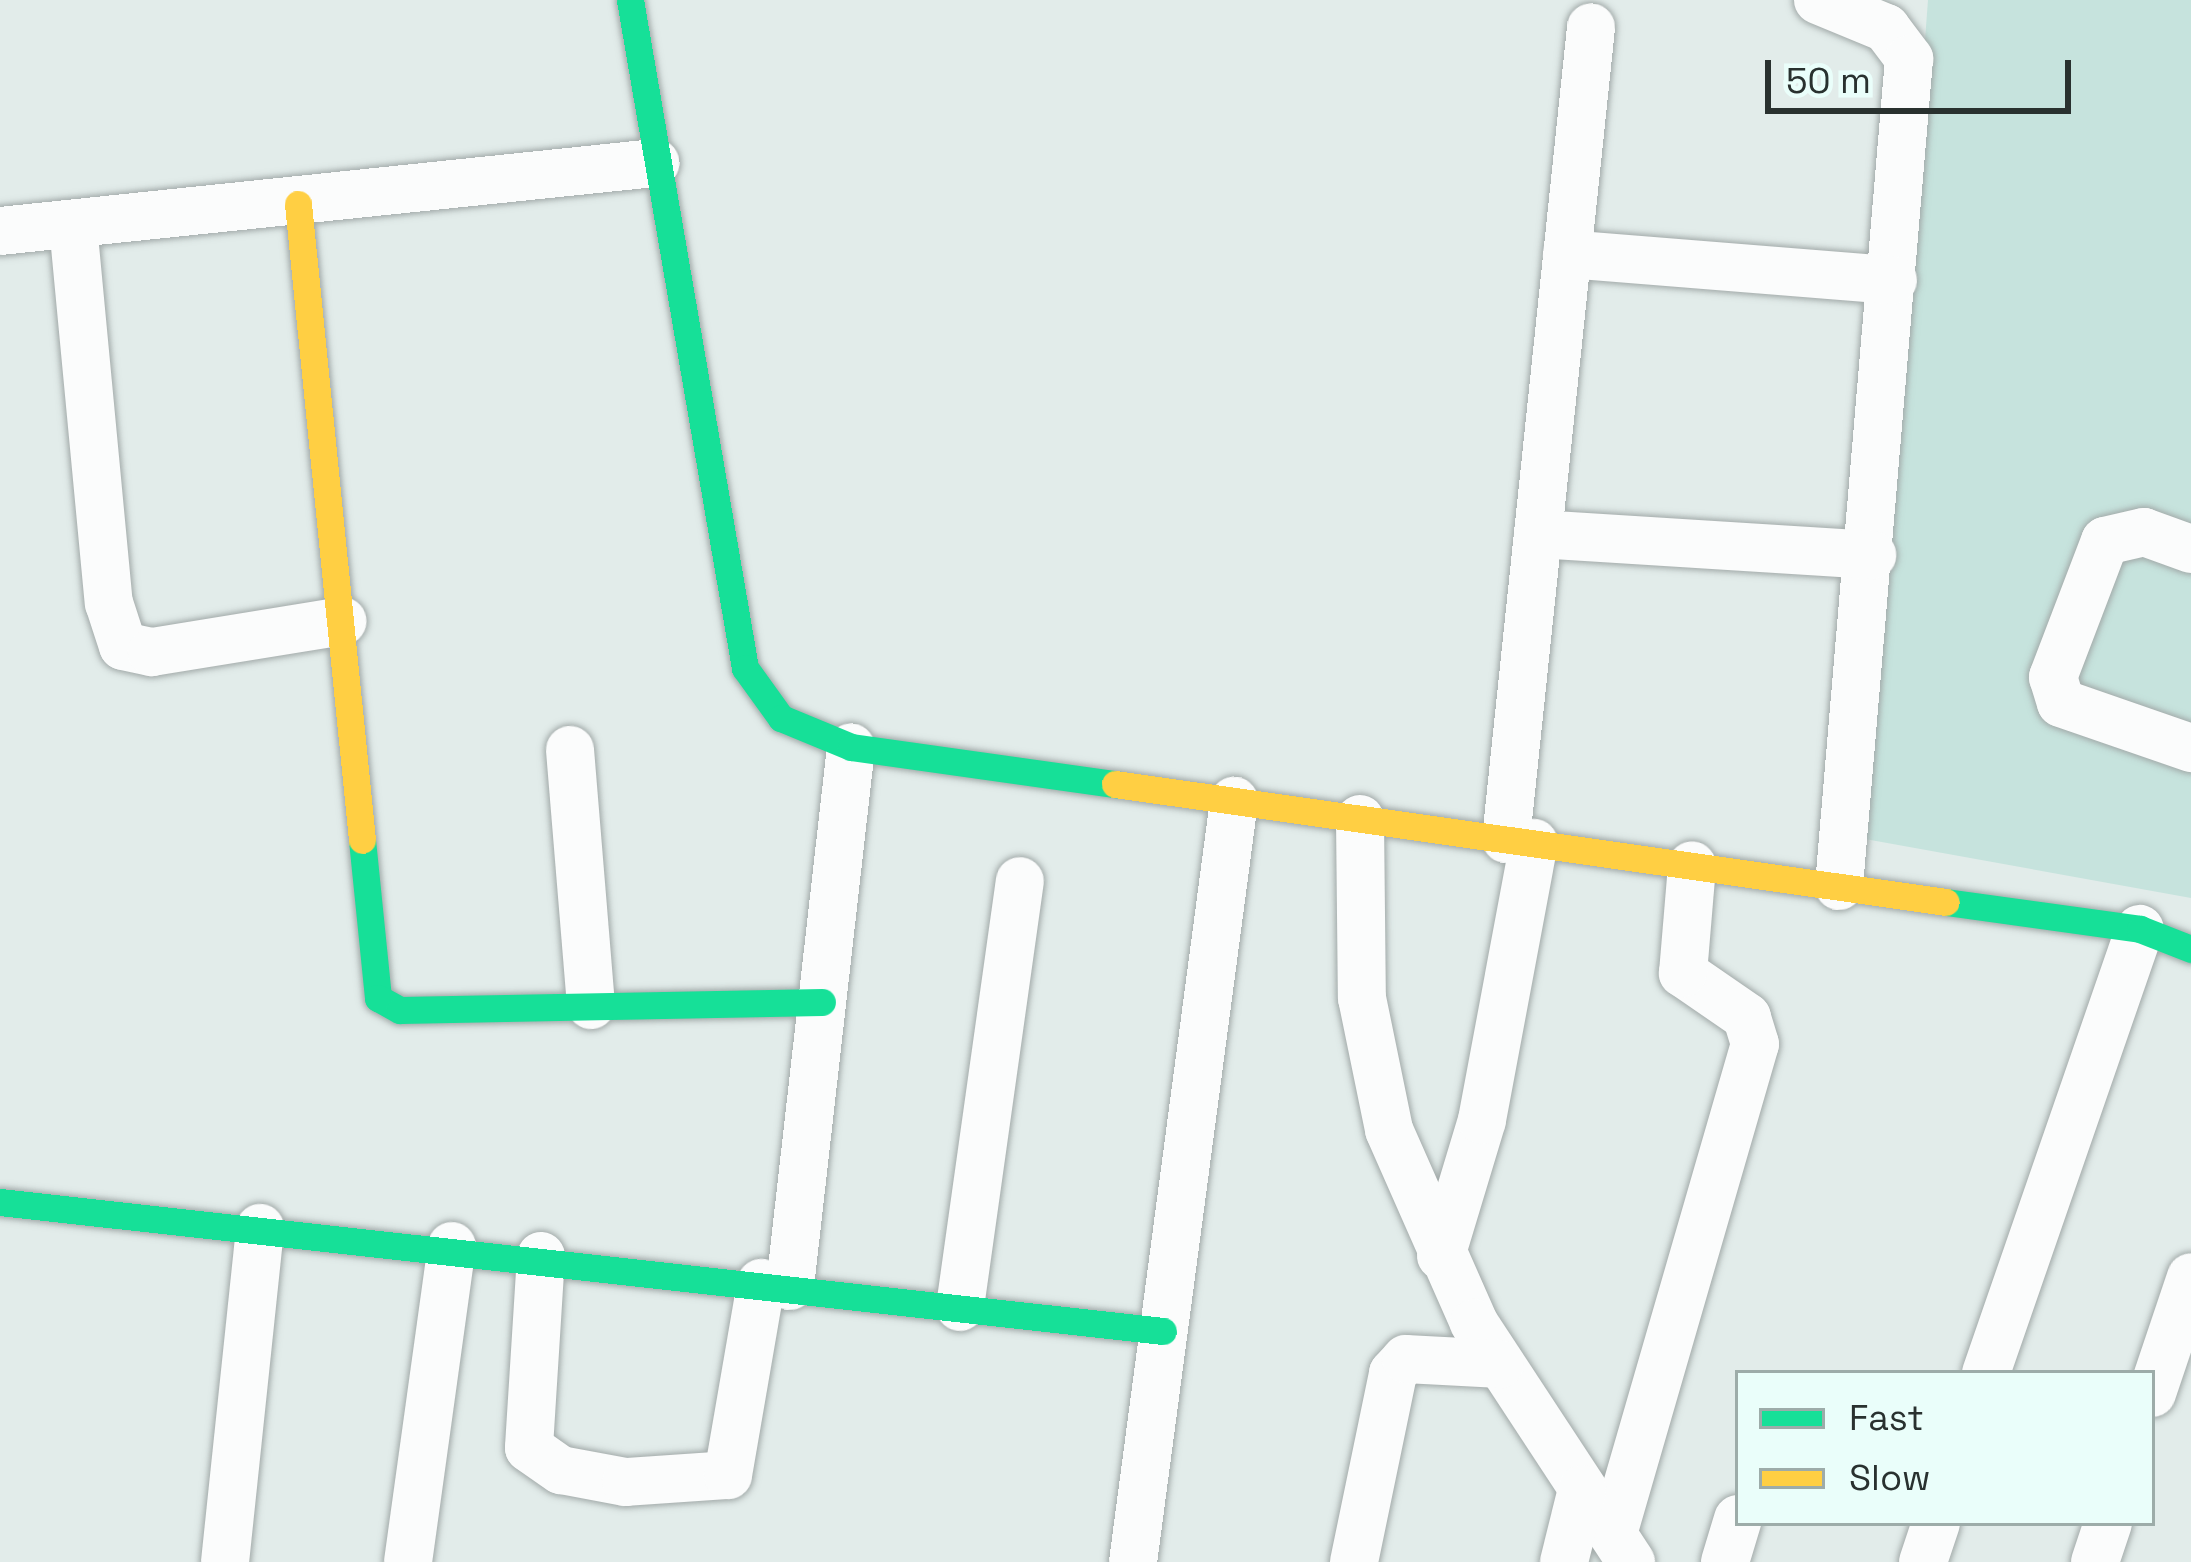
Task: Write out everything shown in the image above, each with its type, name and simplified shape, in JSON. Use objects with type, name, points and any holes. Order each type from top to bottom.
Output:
[{"type":"street","points":[[630,0],[745,668],[782,718],[850,747],[2140,929],[2191,950]]},
{"type":"street","points":[[1818,0],[1886,28],[1909,59],[1872,555],[1839,886]]},
{"type":"street","points":[[1441,1256],[1482,1120],[1520,841],[1538,534],[1591,27]]},
{"type":"street","points":[[0,231],[298,204],[655,163]]},
{"type":"street","points":[[298,204],[378,998],[400,1010],[822,1002]]},
{"type":"street","points":[[73,225],[109,603],[123,646],[152,652],[343,621]]},
{"type":"street","points":[[1568,254],[1893,280]]},
{"type":"street","points":[[2191,549],[2144,532],[2105,541],[2053,677],[2061,703],[2191,748]]},
{"type":"street","points":[[1538,534],[1872,555]]},
{"type":"street","points":[[542,1256],[529,1448],[561,1470],[626,1482],[728,1475],[776,1284],[822,1002],[850,747]]},
{"type":"street","points":[[570,750],[591,1005]]},
{"type":"street","points":[[1132,1562],[1234,801]]},
{"type":"street","points":[[1360,819],[1372,1073],[1441,1256],[1500,1364],[1622,1548]]},
{"type":"street","points":[[1622,1548],[1755,1044],[1747,1017],[1683,973],[1692,865]]},
{"type":"street","points":[[960,1307],[1020,880]]},
{"type":"street","points":[[1988,1370],[2140,929]]},
{"type":"street","points":[[0,1202],[452,1246],[1163,1331]]},
{"type":"street","points":[[225,1562],[260,1228]]},
{"type":"street","points":[[408,1562],[452,1246]]},
{"type":"street","points":[[2155,1384],[2191,1277]]},
{"type":"street","points":[[1354,1562],[1393,1373],[1406,1359],[1500,1364]]},
{"type":"street","points":[[1564,1562],[1582,1489]]},
{"type":"street","points":[[1725,1562],[1736,1526]]},
{"type":"street","points":[[1923,1562],[1935,1526]]},
{"type":"street","points":[[2095,1562],[2107,1526]]},
{"type":"green space","points":[[1928,0],[2191,0],[2191,898],[1865,839]]},
{"type":"traffic: fast","points":[[630,0],[745,668],[781,718],[851,747],[1115,784]]},
{"type":"traffic: fast","points":[[362,840],[378,998],[400,1010],[822,1002]]},
{"type":"traffic: fast","points":[[1946,902],[2140,929],[2191,949]]},
{"type":"traffic: fast","points":[[0,1202],[1163,1331]]},
{"type":"traffic: slow","points":[[298,204],[362,840]]},
{"type":"traffic: slow","points":[[1115,784],[1946,902]]}]
